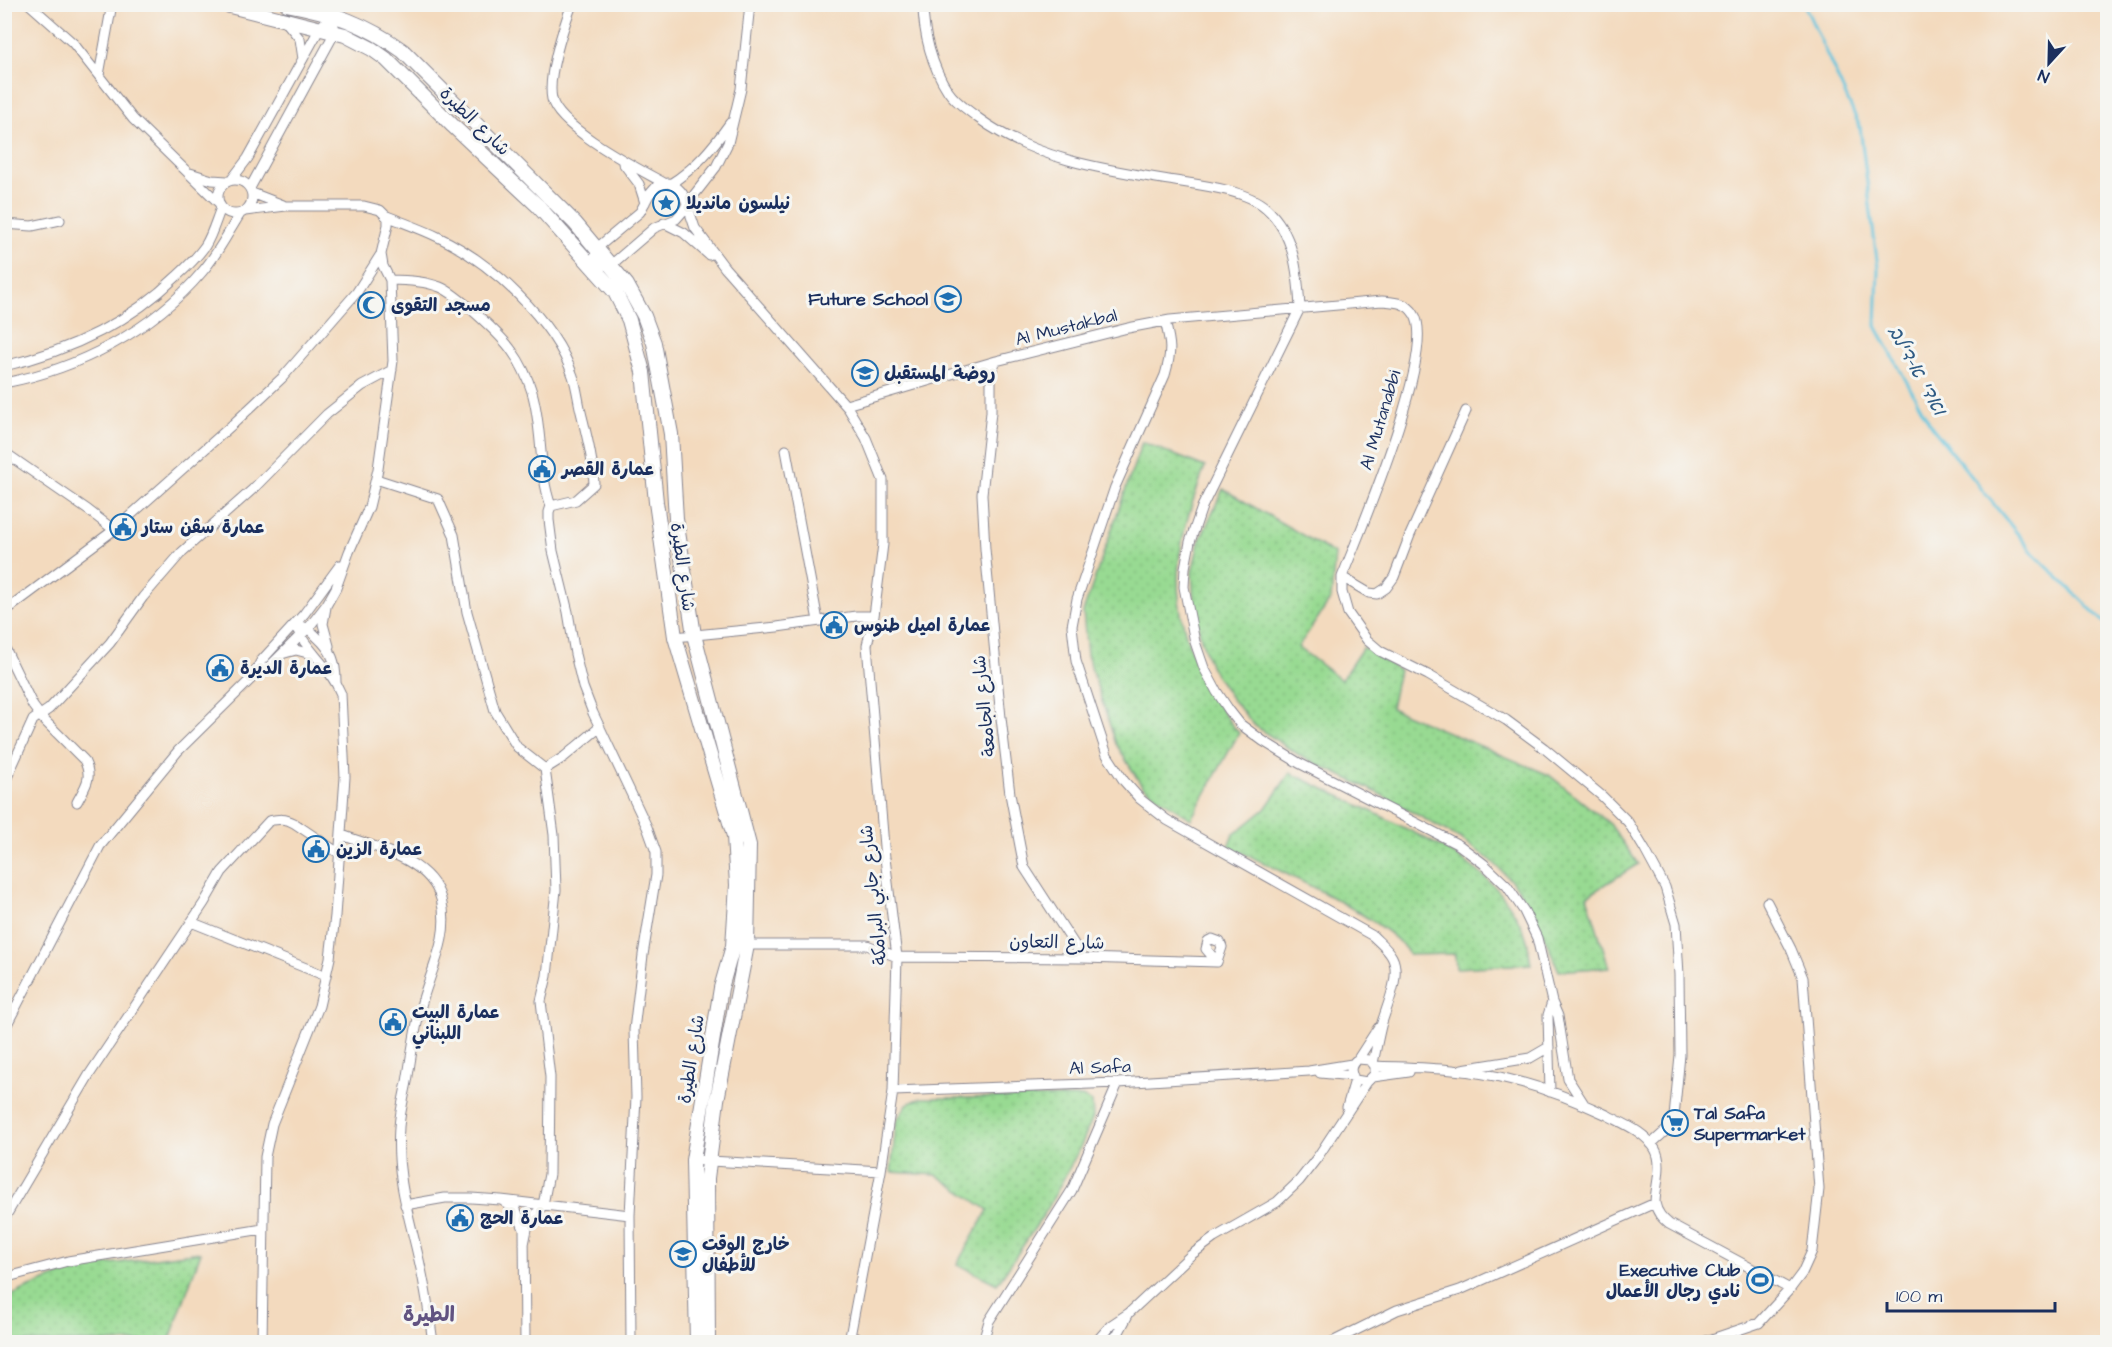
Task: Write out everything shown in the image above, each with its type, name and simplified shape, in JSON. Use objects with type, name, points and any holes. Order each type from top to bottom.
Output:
[{"type":"main road","name":"شارع الطيرة","points":[[222,4],[335,32],[358,41],[386,59],[538,206],[615,292],[624,311],[643,372],[656,502],[675,637],[734,836],[740,945],[721,988],[693,1160],[698,1342]]},
{"type":"main road","name":"شارع الطيرة","points":[[287,4],[332,14],[354,22],[382,36],[403,51],[575,223],[627,285],[644,316],[658,362],[670,434],[676,519],[694,635],[749,845],[740,945],[707,1178],[708,1342]]},
{"type":"street","points":[[29,4],[73,43],[133,118],[228,213],[286,206],[364,206],[380,210],[387,216],[438,237],[486,268],[524,302],[559,344],[573,377],[590,441],[594,484],[576,500],[551,506]]},
{"type":"street","points":[[99,75],[112,4]]},
{"type":"street","points":[[572,4],[555,66],[552,99],[556,108],[564,117],[615,155],[683,193],[695,228],[724,268]]},
{"type":"street","points":[[733,118],[713,147],[683,176],[657,186],[640,212],[597,248],[593,266],[611,265],[654,228],[681,215],[723,157],[741,89],[750,4]]},
{"type":"street","points":[[923,4],[927,39],[948,92],[964,108],[988,126],[1048,155],[1137,175],[1207,186],[1248,197],[1264,206],[1275,217],[1286,234],[1298,276],[1300,308],[1207,498],[1190,542],[1184,587],[1195,642],[1204,668],[1240,724],[1299,763],[1459,845],[1507,886],[1524,911],[1537,938],[1552,1002],[1558,1016],[1568,1078],[1584,1104]]},
{"type":"street","points":[[4,366],[61,350],[95,335],[147,304],[193,261],[206,244],[220,205],[219,189],[248,158],[320,28],[332,14]]},
{"type":"street","points":[[4,383],[52,371],[133,333],[184,292],[204,270],[252,201],[251,190],[335,32],[332,14]]},
{"type":"street","points":[[285,20],[300,39],[303,59]]},
{"type":"street","points":[[615,155],[633,173],[645,203]]},
{"type":"street","points":[[185,171],[204,178],[243,181],[251,190],[286,206]]},
{"type":"street","points":[[4,612],[114,531],[282,378],[357,292],[381,254],[388,225],[387,216]]},
{"type":"street","points":[[4,224],[32,226],[60,220]]},
{"type":"street","points":[[664,224],[677,228],[724,268]]},
{"type":"street","points":[[4,1030],[100,846],[177,751],[252,678],[270,666],[308,628],[327,604],[336,588],[369,507],[376,479],[392,370],[390,280],[381,254]]},
{"type":"street","name":"شارع جابي البرامكة","points":[[724,268],[846,405],[866,438],[883,480],[883,544],[874,616],[867,645],[885,858],[897,957],[893,1091],[850,1340]]},
{"type":"street","points":[[390,280],[409,280],[431,284],[450,291],[498,334],[512,351],[531,391],[541,437],[547,494],[551,506],[549,520],[553,551],[583,687],[647,827],[656,852],[656,875],[640,974],[634,1030],[636,1097],[630,1215],[631,1342]]},
{"type":"street","name":"Al Mutanabbi","points":[[1300,308],[1393,302],[1409,307],[1418,322],[1419,332],[1413,378],[1400,426],[1342,577]]},
{"type":"street","name":"Al Mustakbal","points":[[846,405],[996,361],[1128,328],[1165,321],[1300,308]]},
{"type":"street","points":[[1096,1342],[1111,1325],[1129,1313],[1191,1255],[1214,1238],[1277,1202],[1299,1181],[1370,1080],[1381,1024],[1391,995],[1395,972],[1393,958],[1373,936],[1167,820],[1140,799],[1124,781],[1107,755],[1076,661],[1072,626],[1077,599],[1115,488],[1165,375],[1171,346],[1165,321]]},
{"type":"street","name":"شارع الجامعة","points":[[996,361],[991,372],[991,412],[982,494],[985,549],[1010,794],[1024,867],[1083,958]]},
{"type":"street","points":[[4,784],[33,720],[49,709],[110,642],[143,597],[182,552],[253,489],[327,414],[362,386],[392,370]]},
{"type":"street","points":[[1342,577],[1369,593],[1377,594],[1394,578],[1410,535],[1466,411]]},
{"type":"street","points":[[786,450],[818,621]]},
{"type":"street","points":[[4,452],[88,510],[114,531]]},
{"type":"street","points":[[376,479],[438,499],[454,536],[467,612],[495,711],[517,747],[544,769],[554,835],[556,890],[547,976],[541,1001],[550,1077],[549,1174],[543,1205],[528,1224],[524,1244]]},
{"type":"street","points":[[252,678],[261,661],[332,577],[349,552]]},
{"type":"street","points":[[1342,577],[1342,592],[1348,613],[1367,640],[1380,651],[1428,675],[1506,720],[1544,748],[1602,796],[1628,822],[1645,849],[1665,887],[1676,924],[1679,975],[1680,1055],[1674,1117],[1670,1126],[1652,1144]]},
{"type":"street","points":[[327,604],[324,631],[336,665],[336,682]]},
{"type":"street","points":[[675,637],[856,616],[874,616]]},
{"type":"street","points":[[294,624],[308,628],[326,645],[333,657]]},
{"type":"street","points":[[262,1342],[265,1157],[272,1124],[319,1006],[326,976],[334,927],[345,777],[341,694],[336,682],[318,657],[299,636],[294,624]]},
{"type":"street","points":[[4,646],[39,715],[84,760],[88,768],[90,775],[88,783],[77,802]]},
{"type":"street","points":[[280,656],[296,650],[309,652],[318,657]]},
{"type":"street","points":[[544,769],[564,757],[600,727]]},
{"type":"street","points":[[4,1219],[89,1075],[222,872],[269,821],[286,819],[340,854]]},
{"type":"street","points":[[342,836],[408,862],[425,873],[436,887],[442,900],[441,944],[420,1008],[399,1125],[399,1159],[405,1205],[424,1283],[432,1342]]},
{"type":"street","points":[[1703,1342],[1759,1323],[1802,1273],[1812,1251],[1819,1189],[1803,978],[1767,902]]},
{"type":"street","points":[[191,922],[326,976]]},
{"type":"street","points":[[740,945],[867,945],[897,957]]},
{"type":"street","name":"شارع التعاون","points":[[897,957],[1083,958],[1216,962]]},
{"type":"street","points":[[1550,1092],[1548,1015],[1552,1002]]},
{"type":"street","points":[[1342,1120],[1354,1078],[1355,1061],[1381,1024]]},
{"type":"street","points":[[1446,1071],[1530,1058],[1548,1047]]},
{"type":"street","points":[[1309,1071],[1367,1058],[1374,1064],[1507,1078],[1584,1104],[1634,1129],[1657,1151],[1659,1161],[1655,1203],[1656,1210],[1662,1218],[1669,1224],[1790,1289]]},
{"type":"street","points":[[1309,1071],[1370,1080],[1426,1069]]},
{"type":"street","name":"Al Safa","points":[[893,1091],[1118,1083],[1309,1071]]},
{"type":"street","points":[[983,1342],[989,1321],[1072,1190],[1118,1083]]},
{"type":"street","points":[[693,1160],[881,1171]]},
{"type":"street","points":[[405,1205],[445,1198],[501,1200],[630,1215]]},
{"type":"street","points":[[501,1200],[516,1210],[524,1228],[525,1342]]},
{"type":"street","points":[[1332,1342],[1396,1310],[1460,1290],[1655,1203]]},
{"type":"street","points":[[4,1278],[68,1261],[263,1229]]},
{"type":"street","points":[[1110,1342],[1118,1334],[1129,1313]]},
{"type":"street","points":[[850,1340],[878,1342]]},
{"type":"green space","points":[[1142,442],[1205,467],[1182,541],[1178,588],[1181,612],[1186,637],[1196,663],[1220,708],[1239,733],[1191,819],[1142,786],[1116,744],[1087,655],[1083,612]]},
{"type":"green space","points":[[1223,489],[1335,554],[1331,599],[1298,647],[1341,680],[1363,647],[1399,670],[1391,708],[1549,775],[1610,824],[1638,864],[1587,896],[1609,967],[1559,971],[1534,913],[1517,887],[1492,861],[1459,838],[1376,792],[1302,757],[1255,726],[1231,698],[1211,668],[1201,639],[1194,605],[1192,572],[1199,542]]},
{"type":"green space","points":[[1290,773],[1426,839],[1477,871],[1492,884],[1517,917],[1527,940],[1531,964],[1456,968],[1455,954],[1409,955],[1399,942],[1356,911],[1228,846],[1233,835],[1265,809]]},
{"type":"green space","points":[[1082,1097],[1092,1102],[1093,1117],[1081,1146],[1047,1210],[997,1284],[957,1264],[988,1210],[937,1175],[891,1172],[896,1122],[907,1104],[921,1098]]},
{"type":"green space","points":[[201,1252],[169,1342],[5,1342],[5,1299],[25,1289],[79,1268]]},
{"type":"waterway","name":"ואדי א-דילב","points":[[1804,4],[1860,127],[1878,268],[1876,326],[1931,426],[2033,553],[2108,626]]},
{"type":"place","name":"نيلسون مانديلا","points":[[666,203]]},
{"type":"place","name":"Future School","points":[[948,299]]},
{"type":"place","name":"مسجد التقوى","points":[[371,305]]},
{"type":"place","name":"روضة المستقبل","points":[[865,373]]},
{"type":"place","name":"عمارة القصر","points":[[542,469]]},
{"type":"place","name":"عمارة سڤن ستار","points":[[123,527]]},
{"type":"place","name":"عمارة اميل طنوس","points":[[834,625]]},
{"type":"place","name":"عمارة الديرة","points":[[220,668]]},
{"type":"place","name":"عمارة الزين","points":[[316,849]]},
{"type":"place","name":"عمارة البيت اللبناني","points":[[393,1022]]},
{"type":"place","name":"Tal Safa Supermarket","points":[[1675,1123]]},
{"type":"place","name":"عمارة الحج","points":[[460,1218]]},
{"type":"place","name":"خارج الوقت للأطفال","points":[[683,1254]]},
{"type":"place","name":"Executive Club نادي رجال الأعمال","points":[[1760,1280]]},
{"type":"district","name":"الطيرة","points":[[429,1314]]}]
